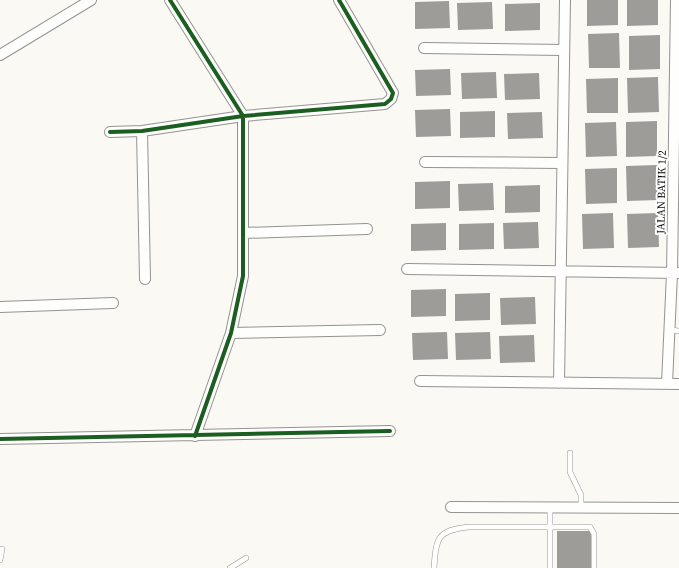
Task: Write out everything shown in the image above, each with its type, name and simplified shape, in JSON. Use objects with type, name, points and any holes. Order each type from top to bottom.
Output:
[{"type":"street","points":[[0,55],[91,0]]},
{"type":"street","points":[[170,0],[243,116],[242,276],[231,333],[195,436]]},
{"type":"street","points":[[110,132],[142,130],[243,116],[385,104],[391,99],[393,93],[339,0]]},
{"type":"street","points":[[559,383],[564,0]]},
{"type":"street","name":"JALAN BATIK 1/2","points":[[666,384],[674,330],[676,0]]},
{"type":"street","points":[[424,48],[564,50]]},
{"type":"street","points":[[142,130],[145,279]]},
{"type":"street","points":[[425,162],[562,162]]},
{"type":"street","points":[[243,233],[367,229]]},
{"type":"street","points":[[407,269],[675,273]]},
{"type":"street","points":[[0,307],[113,303]]},
{"type":"street","points":[[231,333],[380,330]]},
{"type":"street","points":[[420,381],[679,384]]},
{"type":"street","points":[[0,438],[195,436],[390,431]]},
{"type":"street","points":[[451,507],[679,508]]},
{"type":"lane","points":[[570,453],[570,472],[581,495],[581,507]]},
{"type":"lane","points":[[550,508],[550,568]]},
{"type":"lane","points":[[434,568],[440,539],[444,532],[451,529],[469,527],[590,527],[594,534],[594,568]]},
{"type":"lane","points":[[0,560],[2,549]]},
{"type":"lane","points":[[230,568],[246,558]]},
{"type":"building","points":[[587,0],[618,0],[618,25],[587,26]]},
{"type":"building","points":[[627,0],[658,0],[658,25],[627,26]]},
{"type":"building","points":[[449,1],[450,28],[415,29],[415,2]]},
{"type":"building","points":[[492,2],[493,29],[458,30],[457,3]]},
{"type":"building","points":[[540,3],[540,30],[505,31],[505,4]]},
{"type":"building","points":[[619,33],[620,68],[589,68],[588,34]]},
{"type":"building","points":[[660,35],[660,69],[629,70],[629,36]]},
{"type":"building","points":[[450,69],[451,95],[416,96],[415,70]]},
{"type":"building","points":[[496,72],[497,98],[462,99],[461,73]]},
{"type":"building","points":[[539,73],[540,99],[505,100],[504,74]]},
{"type":"building","points":[[658,77],[659,112],[628,113],[627,78]]},
{"type":"building","points":[[618,78],[618,113],[587,113],[586,79]]},
{"type":"building","points":[[450,109],[451,136],[416,137],[415,110]]},
{"type":"building","points":[[495,111],[495,137],[460,138],[460,112]]},
{"type":"building","points":[[542,112],[543,138],[508,139],[507,113]]},
{"type":"building","points":[[657,121],[657,156],[626,157],[626,122]]},
{"type":"building","points":[[616,122],[617,156],[586,157],[585,123]]},
{"type":"building","points":[[657,165],[658,200],[627,201],[626,166]]},
{"type":"building","points":[[617,168],[617,203],[586,204],[585,169]]},
{"type":"building","points":[[450,181],[450,208],[415,209],[415,182]]},
{"type":"building","points":[[493,183],[494,210],[459,211],[458,184]]},
{"type":"building","points":[[540,185],[540,212],[505,213],[505,186]]},
{"type":"building","points":[[613,213],[614,248],[583,249],[582,214]]},
{"type":"building","points":[[658,213],[659,247],[628,248],[627,214]]},
{"type":"building","points":[[538,222],[539,248],[504,249],[503,223]]},
{"type":"building","points":[[446,223],[446,250],[411,251],[411,224]]},
{"type":"building","points":[[494,223],[494,249],[459,250],[459,224]]},
{"type":"building","points":[[446,289],[446,316],[411,317],[411,290]]},
{"type":"building","points":[[490,293],[490,320],[455,321],[455,294]]},
{"type":"building","points":[[535,297],[536,324],[501,325],[500,298]]},
{"type":"building","points":[[447,332],[448,359],[413,360],[412,333]]},
{"type":"building","points":[[490,332],[491,359],[456,360],[455,333]]},
{"type":"building","points":[[534,335],[535,362],[500,363],[499,336]]},
{"type":"building","points":[[557,531],[592,531],[591,568],[557,568]]},
{"type":"cycle path","points":[[170,0],[243,116],[243,276],[231,333],[195,436]]},
{"type":"cycle path","points":[[110,132],[142,131],[243,116],[385,104],[391,99],[393,93],[339,0]]},
{"type":"cycle path","points":[[0,439],[390,431]]}]
